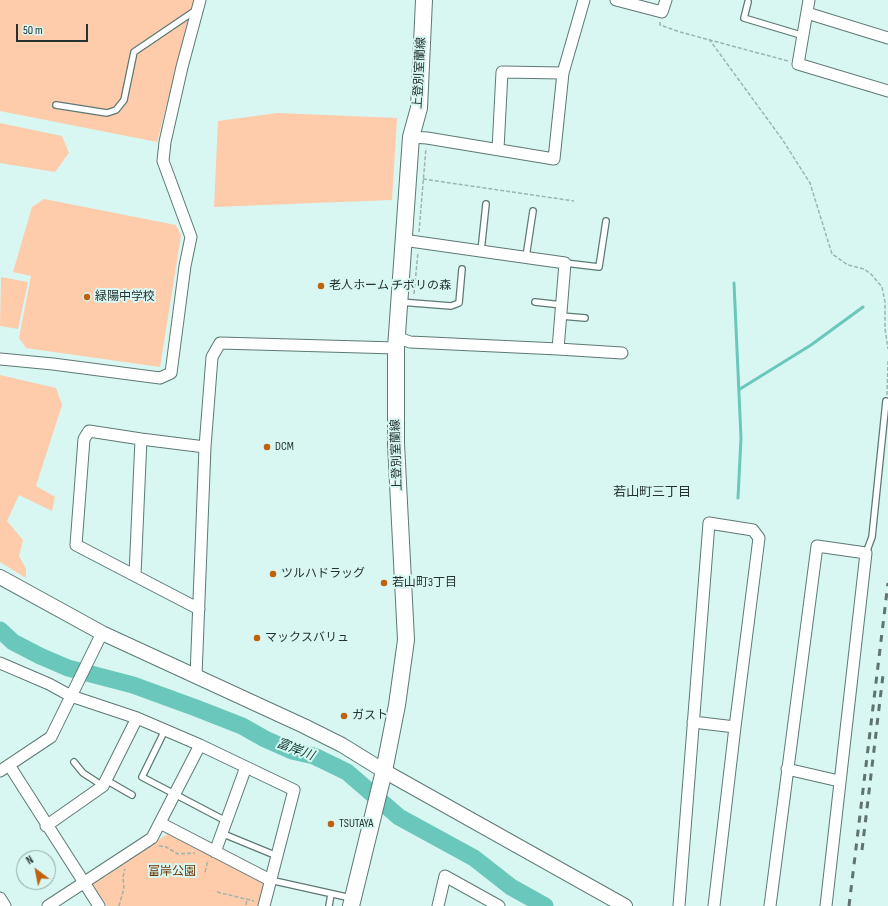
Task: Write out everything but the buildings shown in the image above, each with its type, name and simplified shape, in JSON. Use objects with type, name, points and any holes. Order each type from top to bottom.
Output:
[{"type":"main road","name":"上登別室蘭線","points":[[352,902],[383,777],[397,705],[406,640],[396,444],[396,343],[410,137],[420,108],[424,0]]},
{"type":"street","points":[[410,137],[427,138],[554,158],[563,73],[584,0]]},
{"type":"street","points":[[616,0],[662,12],[666,0]]},
{"type":"street","points":[[809,0],[798,64],[888,91]]},
{"type":"street","points":[[0,359],[53,364],[160,378],[171,374],[185,266],[191,237],[163,161],[165,142],[198,5]]},
{"type":"street","points":[[807,13],[888,38]]},
{"type":"street","points":[[498,149],[502,72],[563,73]]},
{"type":"street","points":[[403,240],[565,263],[558,350]]},
{"type":"street","points":[[196,676],[205,447],[212,358],[220,343],[410,342],[622,353]]},
{"type":"street","points":[[199,609],[76,545],[84,439],[89,431],[141,440],[205,447]]},
{"type":"street","points":[[135,575],[141,440]]},
{"type":"street","points":[[679,906],[709,523],[753,530],[759,538],[734,727],[714,906]]},
{"type":"street","points":[[770,906],[817,546],[866,553],[826,906]]},
{"type":"street","points":[[0,578],[102,633],[304,726],[342,746],[383,777],[621,905]]},
{"type":"street","points":[[99,906],[46,826],[4,768],[51,737],[102,633]]},
{"type":"street","points":[[1,666],[49,684],[71,696],[137,718],[200,745],[294,790],[264,906]]},
{"type":"street","points":[[46,826],[105,783],[137,718]]},
{"type":"street","points":[[694,722],[734,727]]},
{"type":"street","points":[[48,906],[152,838],[200,745]]},
{"type":"street","points":[[211,856],[246,767]]},
{"type":"street","points":[[787,769],[839,781]]},
{"type":"street","points":[[160,823],[211,856],[270,880]]},
{"type":"street","points":[[438,906],[445,876],[499,906]]},
{"type":"street","points":[[0,898],[5,906]]},
{"type":"lane","points":[[748,2],[744,18],[804,36]]},
{"type":"lane","points":[[56,105],[107,113],[116,110],[124,100],[134,52],[198,5]]},
{"type":"lane","points":[[481,251],[486,204]]},
{"type":"lane","points":[[526,257],[533,211]]},
{"type":"lane","points":[[565,263],[599,267],[606,221]]},
{"type":"lane","points":[[398,301],[451,306],[459,303],[462,268]]},
{"type":"lane","points":[[536,302],[585,318]]},
{"type":"lane","points":[[866,553],[872,538],[886,400]]},
{"type":"lane","points":[[165,730],[142,777],[226,821]]},
{"type":"lane","points":[[74,762],[83,773],[132,795]]},
{"type":"lane","points":[[221,833],[276,856]]},
{"type":"lane","points":[[270,880],[332,894],[352,902]]},
{"type":"lane","points":[[329,906],[332,894]]},
{"type":"path","points":[[662,12],[660,25],[798,64]]},
{"type":"path","points":[[709,39],[782,139],[810,183],[832,254],[848,265],[864,269],[871,274],[882,287],[885,302],[885,329],[888,349]]},
{"type":"path","points":[[423,179],[574,201]]},
{"type":"path","points":[[886,400],[888,361]]},
{"type":"path","points":[[157,846],[166,847],[178,854],[197,853]]},
{"type":"path","points":[[205,872],[211,856]]},
{"type":"path","points":[[119,906],[124,888],[123,876],[126,866]]},
{"type":"path","points":[[217,892],[256,901],[264,906]]},
{"type":"path","points":[[246,905],[247,899]]},
{"type":"green space","points":[[0,0],[194,0],[157,142],[0,111]]},
{"type":"green space","points":[[278,113],[397,118],[392,200],[214,207],[218,121]]},
{"type":"green space","points":[[0,123],[62,136],[69,153],[55,172],[0,163]]},
{"type":"green space","name":"緑陽中学校","points":[[44,199],[176,225],[181,235],[160,367],[26,348],[19,338],[31,276],[13,272],[32,207]]},
{"type":"green space","points":[[1,277],[28,282],[18,329],[0,326]]},
{"type":"green space","points":[[0,375],[56,388],[62,405],[36,486],[55,497],[52,511],[19,495],[7,521],[23,540],[19,556],[26,569],[26,578],[0,562]]},
{"type":"green space","name":"富岸公園","points":[[172,833],[262,879],[265,885],[260,906],[107,906],[93,885],[95,879]]},
{"type":"waterway","points":[[734,283],[741,438],[738,498]]},
{"type":"waterway","points":[[740,389],[811,345],[863,307]]},
{"type":"waterway","name":"富岸川","points":[[0,630],[13,642],[68,668],[133,685],[196,708],[242,726],[265,739],[292,751],[314,756],[347,772],[399,817],[474,858],[511,887],[545,906]]},
{"type":"railway","points":[[849,906],[888,583]]},
{"type":"railway","points":[[862,850],[883,675]]},
{"type":"place","name":"老人ホーム チボリの森","points":[[321,286]]},
{"type":"place","name":"緑陽中学校","points":[[87,297]]},
{"type":"place","name":"DCM","points":[[267,447]]},
{"type":"place","name":"ツルハドラッグ","points":[[273,574]]},
{"type":"place","name":"若山町3丁目","points":[[384,583]]},
{"type":"place","name":"マックスバリュ","points":[[257,638]]},
{"type":"place","name":"ガスト","points":[[344,716]]},
{"type":"place","name":"TSUTAYA","points":[[331,824]]},
{"type":"district","name":"若山町三丁目","points":[[652,493]]}]
